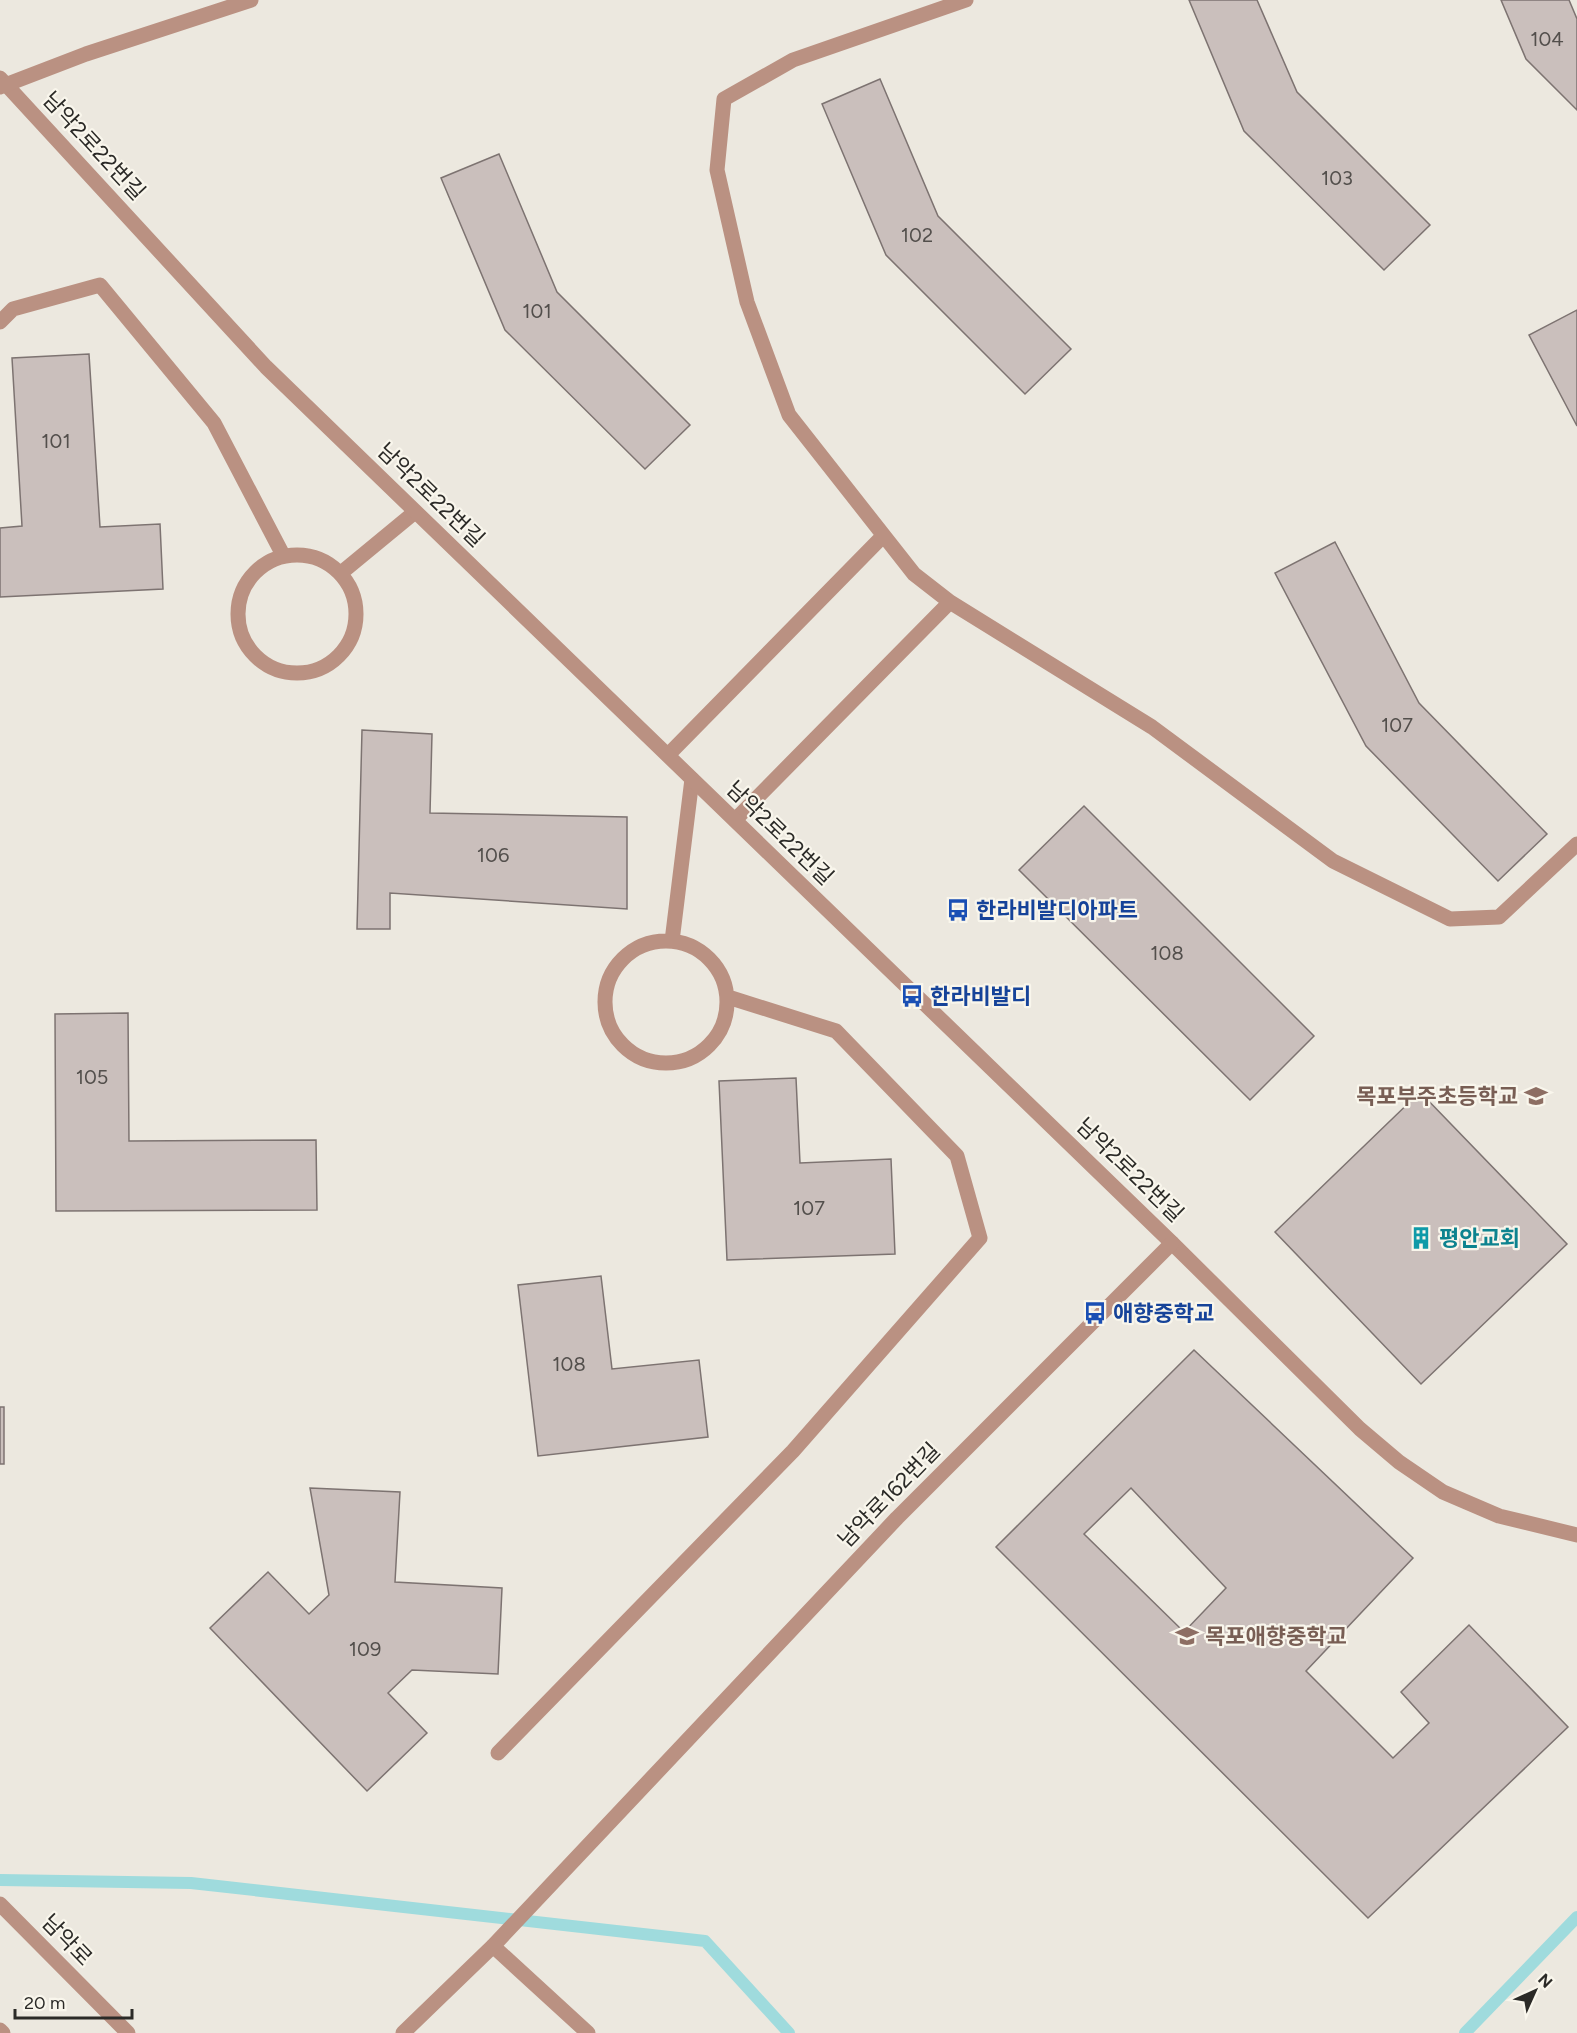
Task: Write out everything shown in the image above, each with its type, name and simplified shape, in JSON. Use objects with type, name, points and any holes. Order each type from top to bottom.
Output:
[{"type":"street","points":[[2,83],[251,0]]},
{"type":"street","points":[[966,0],[792,60],[724,99],[717,170],[747,302],[789,415],[914,574],[950,602],[1152,727],[1332,861],[1450,919],[1498,917],[1577,844]]},
{"type":"street","name":"남악2로22번길","points":[[2,83],[266,367],[1172,1243],[1353,1422],[1400,1462],[1443,1492],[1499,1516],[1577,1535]]},
{"type":"street","points":[[0,322],[14,309],[100,285],[214,423],[283,555]]},
{"type":"street","points":[[341,573],[415,512]]},
{"type":"street","points":[[668,755],[883,536]]},
{"type":"street","points":[[299,554],[315,557],[341,573],[352,591],[357,611],[355,631],[345,650],[330,664],[311,672],[290,673],[270,667],[254,654],[242,637],[238,617],[240,596],[249,578],[264,564],[283,555],[299,554]]},
{"type":"street","points":[[735,820],[950,602]]},
{"type":"street","points":[[672,941],[692,779]]},
{"type":"street","points":[[672,941],[693,947],[710,959],[722,977],[728,997],[726,1017],[718,1035],[705,1050],[687,1060],[668,1064],[648,1061],[630,1052],[616,1037],[607,1020],[605,999],[609,980],[618,963],[634,950],[652,942],[672,941]]},
{"type":"street","points":[[498,1753],[793,1450],[980,1238],[957,1156],[836,1031],[728,997]]},
{"type":"street","name":"남악로162번길","points":[[494,1946],[897,1518],[1172,1243]]},
{"type":"street","name":"남악로","points":[[0,1904],[128,2033]]},
{"type":"street","points":[[403,2033],[494,1946],[588,2033]]},
{"type":"building","points":[[1189,0],[1257,0],[1297,92],[1430,225],[1384,270],[1244,131]]},
{"type":"building","points":[[1501,0],[1569,0],[1577,19],[1577,110],[1526,59]]},
{"type":"building","points":[[880,79],[938,216],[1071,349],[1025,394],[886,255],[822,104]]},
{"type":"building","points":[[499,154],[557,292],[690,425],[645,469],[505,330],[441,178]]},
{"type":"building","points":[[1577,310],[1577,426],[1529,335]]},
{"type":"building","points":[[89,354],[100,527],[160,524],[163,589],[0,597],[0,528],[22,526],[12,358]]},
{"type":"building","points":[[1335,542],[1419,703],[1547,834],[1498,881],[1366,746],[1275,573]]},
{"type":"building","points":[[362,730],[432,734],[430,813],[627,817],[627,909],[390,893],[390,929],[357,929]]},
{"type":"building","points":[[1084,806],[1314,1036],[1250,1100],[1019,870]]},
{"type":"building","points":[[128,1013],[129,1141],[316,1140],[317,1210],[56,1211],[55,1014]]},
{"type":"building","points":[[796,1078],[800,1163],[891,1159],[895,1254],[727,1260],[719,1081]]},
{"type":"building","name":"평안교회","points":[[1420,1092],[1567,1244],[1421,1384],[1275,1232]]},
{"type":"building","points":[[601,1276],[612,1369],[699,1360],[708,1437],[538,1456],[518,1285]]},
{"type":"building","name":"목포애향중학교","points":[[1194,1350],[1413,1558],[1306,1671],[1393,1758],[1429,1723],[1401,1692],[1469,1625],[1568,1727],[1368,1918],[996,1547]],"holes":[[[1131,1488],[1226,1588],[1184,1632],[1084,1534]]]},
{"type":"building","points":[[0,1407],[4,1407],[4,1464],[0,1464]]},
{"type":"building","points":[[310,1488],[400,1492],[395,1582],[502,1588],[498,1674],[412,1670],[388,1693],[427,1733],[367,1791],[210,1628],[268,1572],[309,1614],[329,1595]]},
{"type":"waterway","points":[[0,1880],[191,1883],[705,1941],[789,2033]]},
{"type":"waterway","points":[[1465,2033],[1577,1917]]},
{"type":"place","name":"한라비발디아파트","points":[[958,910]]},
{"type":"place","name":"한라비발디","points":[[912,996]]},
{"type":"place","name":"목포부주초등학교","points":[[1536,1096]]},
{"type":"place","name":"평안교회","points":[[1421,1238]]},
{"type":"place","name":"애향중학교","points":[[1095,1313]]},
{"type":"place","name":"목포애향중학교","points":[[1187,1636]]}]
